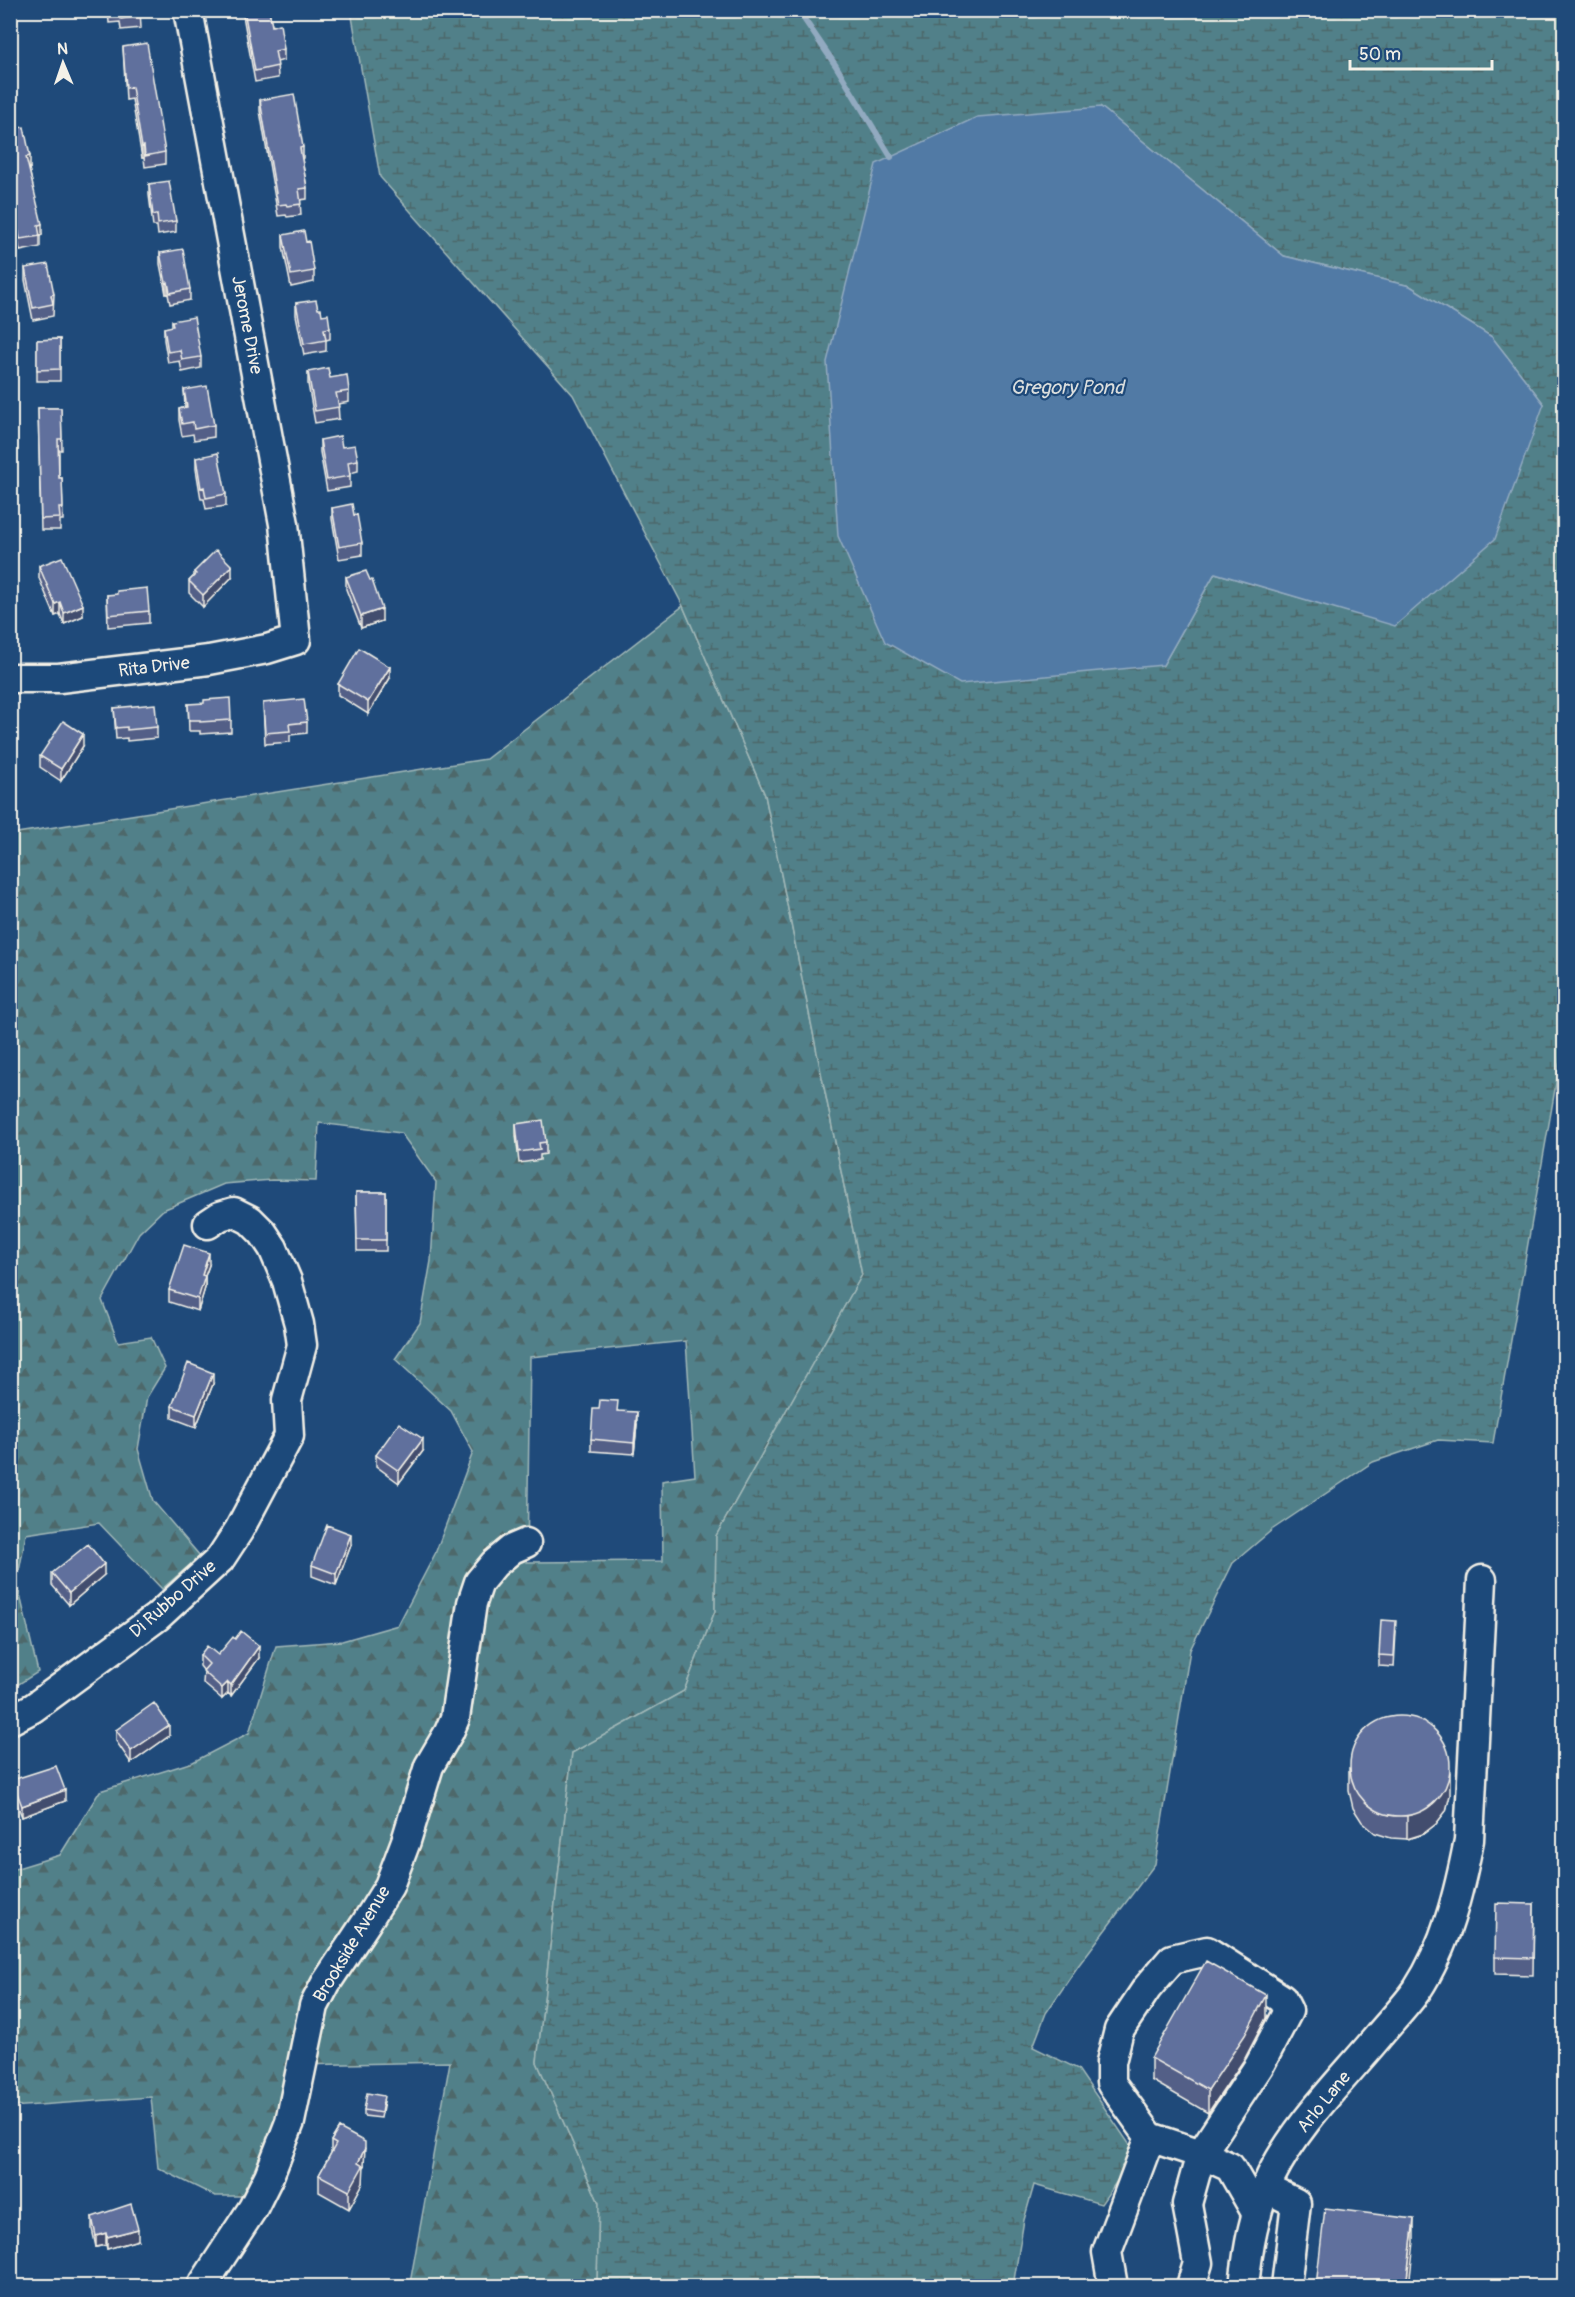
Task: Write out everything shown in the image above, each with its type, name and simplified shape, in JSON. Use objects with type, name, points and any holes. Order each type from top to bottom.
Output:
[{"type":"street","name":"Jerome Drive","points":[[189,10],[284,524],[296,640]]},
{"type":"street","name":"Rita Drive","points":[[10,678],[59,678],[209,660],[267,650],[296,640]]},
{"type":"street","name":"Di Rubbo Drive","points":[[10,1720],[33,1708],[157,1617],[220,1559],[239,1530],[289,1436],[287,1400],[302,1345],[299,1324],[287,1281],[273,1248],[250,1220],[239,1213],[228,1213],[208,1224]]},
{"type":"street","name":"Brookside Avenue","points":[[201,2286],[253,2208],[269,2176],[290,2122],[314,2006],[326,1983],[389,1886],[429,1766],[455,1718],[472,1603],[479,1582],[494,1564],[512,1549],[526,1543]]},
{"type":"street","name":"Arlo Lane","points":[[1244,2286],[1247,2259],[1262,2201],[1285,2152],[1303,2126],[1416,1991],[1431,1966],[1444,1936],[1463,1871],[1469,1840],[1482,1580]]},
{"type":"street","points":[[1191,2286],[1198,2263],[1187,2204],[1201,2154],[1258,2066],[1288,2011],[1282,2000],[1207,1951],[1172,1959],[1147,1988],[1119,2030],[1111,2062],[1111,2083],[1150,2137],[1201,2154],[1230,2167],[1262,2201],[1296,2203],[1286,2286]]},
{"type":"street","points":[[1113,2286],[1107,2252],[1150,2137]]},
{"type":"green space","points":[[351,11],[1564,11],[1564,1038],[1493,1443],[1438,1440],[1373,1462],[1273,1529],[1233,1563],[1190,1650],[1155,1864],[1078,1966],[1046,2013],[1033,2047],[1078,2069],[1136,2154],[1101,2204],[1034,2185],[1024,2220],[1013,2286],[893,2286],[856,2279],[850,2286],[597,2286],[599,2203],[537,2062],[572,1753],[684,1691],[715,1611],[716,1536],[862,1275],[765,795],[683,606],[573,395],[380,177]],"holes":[[[1101,107],[1284,256],[1410,286],[1492,337],[1544,404],[1395,625],[1215,573],[1163,665]]]},
{"type":"green space","points":[[683,606],[765,795],[862,1275],[716,1536],[715,1611],[684,1691],[572,1753],[537,2062],[599,2203],[597,2286],[436,2286],[410,2283],[450,2062],[293,2065],[276,2121],[246,2196],[215,2196],[158,2168],[151,2097],[11,2107],[11,1870],[60,1855],[100,1791],[193,1762],[249,1733],[276,1646],[342,1641],[398,1625],[435,1554],[473,1452],[451,1411],[395,1359],[420,1323],[431,1261],[436,1182],[401,1133],[319,1123],[316,1181],[272,1180],[224,1184],[163,1210],[139,1233],[102,1300],[118,1342],[151,1337],[165,1368],[147,1397],[138,1449],[153,1501],[200,1556],[162,1589],[99,1523],[26,1534],[17,1582],[38,1672],[11,1689],[11,834],[486,759]],"holes":[[[686,1341],[695,1476],[662,1481],[663,1561],[527,1562],[530,1357]]]},
{"type":"water","name":"Gregory Pond","points":[[1101,107],[1284,256],[1410,286],[1492,337],[1544,404],[1495,539],[1395,626],[1215,573],[1163,665],[960,684],[885,642],[838,536],[827,362],[876,164],[977,117]]},
{"type":"building","points":[[109,10],[140,10],[141,16],[121,19],[120,11],[109,12]]},
{"type":"building","points":[[244,10],[269,10],[272,26],[280,24],[284,49],[275,51],[278,66],[255,71]]},
{"type":"building","points":[[147,43],[165,152],[145,156],[132,87],[126,88],[123,47]]},
{"type":"building","points":[[10,59],[17,100],[10,101]]},
{"type":"building","points":[[294,94],[307,188],[299,189],[301,204],[287,206],[286,204],[278,205],[260,100]]},
{"type":"building","points":[[24,127],[30,156],[26,157],[42,224],[38,225],[40,236],[20,239],[10,184],[10,129]]},
{"type":"building","points":[[169,181],[176,221],[158,224],[157,214],[153,215],[149,184]]},
{"type":"building","points":[[304,231],[306,242],[309,241],[314,271],[291,275],[283,235]]},
{"type":"building","points":[[183,249],[190,289],[170,293],[160,253]]},
{"type":"building","points":[[48,264],[54,294],[51,295],[53,304],[33,308],[25,268]]},
{"type":"building","points":[[316,300],[322,315],[328,314],[330,328],[324,329],[326,340],[304,344],[296,303]]},
{"type":"building","points":[[194,317],[201,357],[182,360],[180,350],[168,352],[164,328],[173,326],[172,321]]},
{"type":"building","points":[[60,339],[60,369],[37,370],[37,340]]},
{"type":"building","points":[[328,368],[330,378],[347,375],[349,391],[336,393],[339,407],[315,411],[308,372]]},
{"type":"building","points":[[207,386],[214,425],[194,429],[193,422],[182,424],[179,409],[187,407],[184,390]]},
{"type":"building","points":[[38,408],[61,408],[62,439],[58,439],[59,478],[62,478],[63,508],[59,508],[60,518],[41,519]]},
{"type":"building","points":[[340,436],[342,447],[355,445],[358,460],[348,462],[350,476],[327,480],[320,440]]},
{"type":"building","points":[[218,453],[226,494],[206,498],[204,487],[201,488],[196,458]]},
{"type":"building","points":[[352,504],[354,515],[357,514],[362,543],[339,547],[332,508]]},
{"type":"building","points":[[216,550],[232,566],[203,595],[189,581],[196,574],[194,572]]},
{"type":"building","points":[[62,557],[83,605],[64,613],[60,602],[55,604],[39,566]]},
{"type":"building","points":[[366,571],[372,580],[382,609],[361,616],[346,577]]},
{"type":"building","points":[[147,588],[149,611],[108,615],[107,595],[117,594],[117,591]]},
{"type":"building","points":[[359,648],[390,667],[368,702],[338,684]]},
{"type":"building","points":[[230,698],[231,720],[200,722],[200,720],[189,720],[188,704]]},
{"type":"building","points":[[304,699],[307,722],[289,724],[290,731],[265,733],[263,703]]},
{"type":"building","points":[[155,704],[157,727],[127,730],[127,727],[116,728],[114,708]]},
{"type":"building","points":[[63,721],[83,734],[61,769],[40,756]]},
{"type":"building","points":[[543,1120],[546,1142],[539,1143],[540,1149],[519,1152],[516,1124]]},
{"type":"building","points":[[356,1192],[386,1192],[386,1240],[357,1240]]},
{"type":"building","points":[[184,1245],[209,1253],[198,1299],[169,1290]]},
{"type":"building","points":[[188,1363],[213,1373],[196,1415],[172,1406]]},
{"type":"building","points":[[600,1400],[618,1401],[617,1411],[637,1412],[634,1443],[591,1439],[593,1409],[599,1409]]},
{"type":"building","points":[[399,1423],[423,1439],[399,1471],[376,1455]]},
{"type":"building","points":[[327,1525],[351,1534],[336,1574],[312,1565]]},
{"type":"building","points":[[88,1544],[104,1564],[69,1593],[52,1573]]},
{"type":"building","points":[[1381,1620],[1396,1621],[1394,1656],[1379,1655]]},
{"type":"building","points":[[241,1631],[259,1646],[231,1685],[228,1682],[222,1688],[203,1671],[209,1664],[200,1655],[207,1646],[218,1655]]},
{"type":"building","points":[[154,1703],[169,1725],[131,1751],[116,1730]]},
{"type":"building","points":[[1400,1716],[1428,1724],[1442,1738],[1450,1766],[1442,1794],[1428,1808],[1400,1816],[1372,1808],[1358,1794],[1350,1766],[1358,1738],[1372,1724]]},
{"type":"building","points":[[56,1766],[65,1790],[22,1806],[12,1780]]},
{"type":"building","points":[[1496,1903],[1534,1904],[1533,1958],[1495,1957]]},
{"type":"building","points":[[1206,1961],[1266,1995],[1245,2035],[1208,2090],[1151,2058]]},
{"type":"building","points":[[367,2093],[384,2096],[381,2113],[364,2110]]},
{"type":"building","points":[[339,2128],[365,2142],[365,2148],[358,2163],[363,2166],[349,2191],[319,2175],[336,2144],[331,2141]]},
{"type":"building","points":[[131,2204],[138,2229],[107,2237],[106,2233],[96,2236],[92,2217]]},
{"type":"building","points":[[1325,2208],[1414,2219],[1406,2286],[1316,2286]]},
{"type":"building","points":[[1089,2280],[1099,2283],[1104,2286],[1087,2286]]},
{"type":"waterway","points":[[798,10],[836,66],[891,157]]}]
